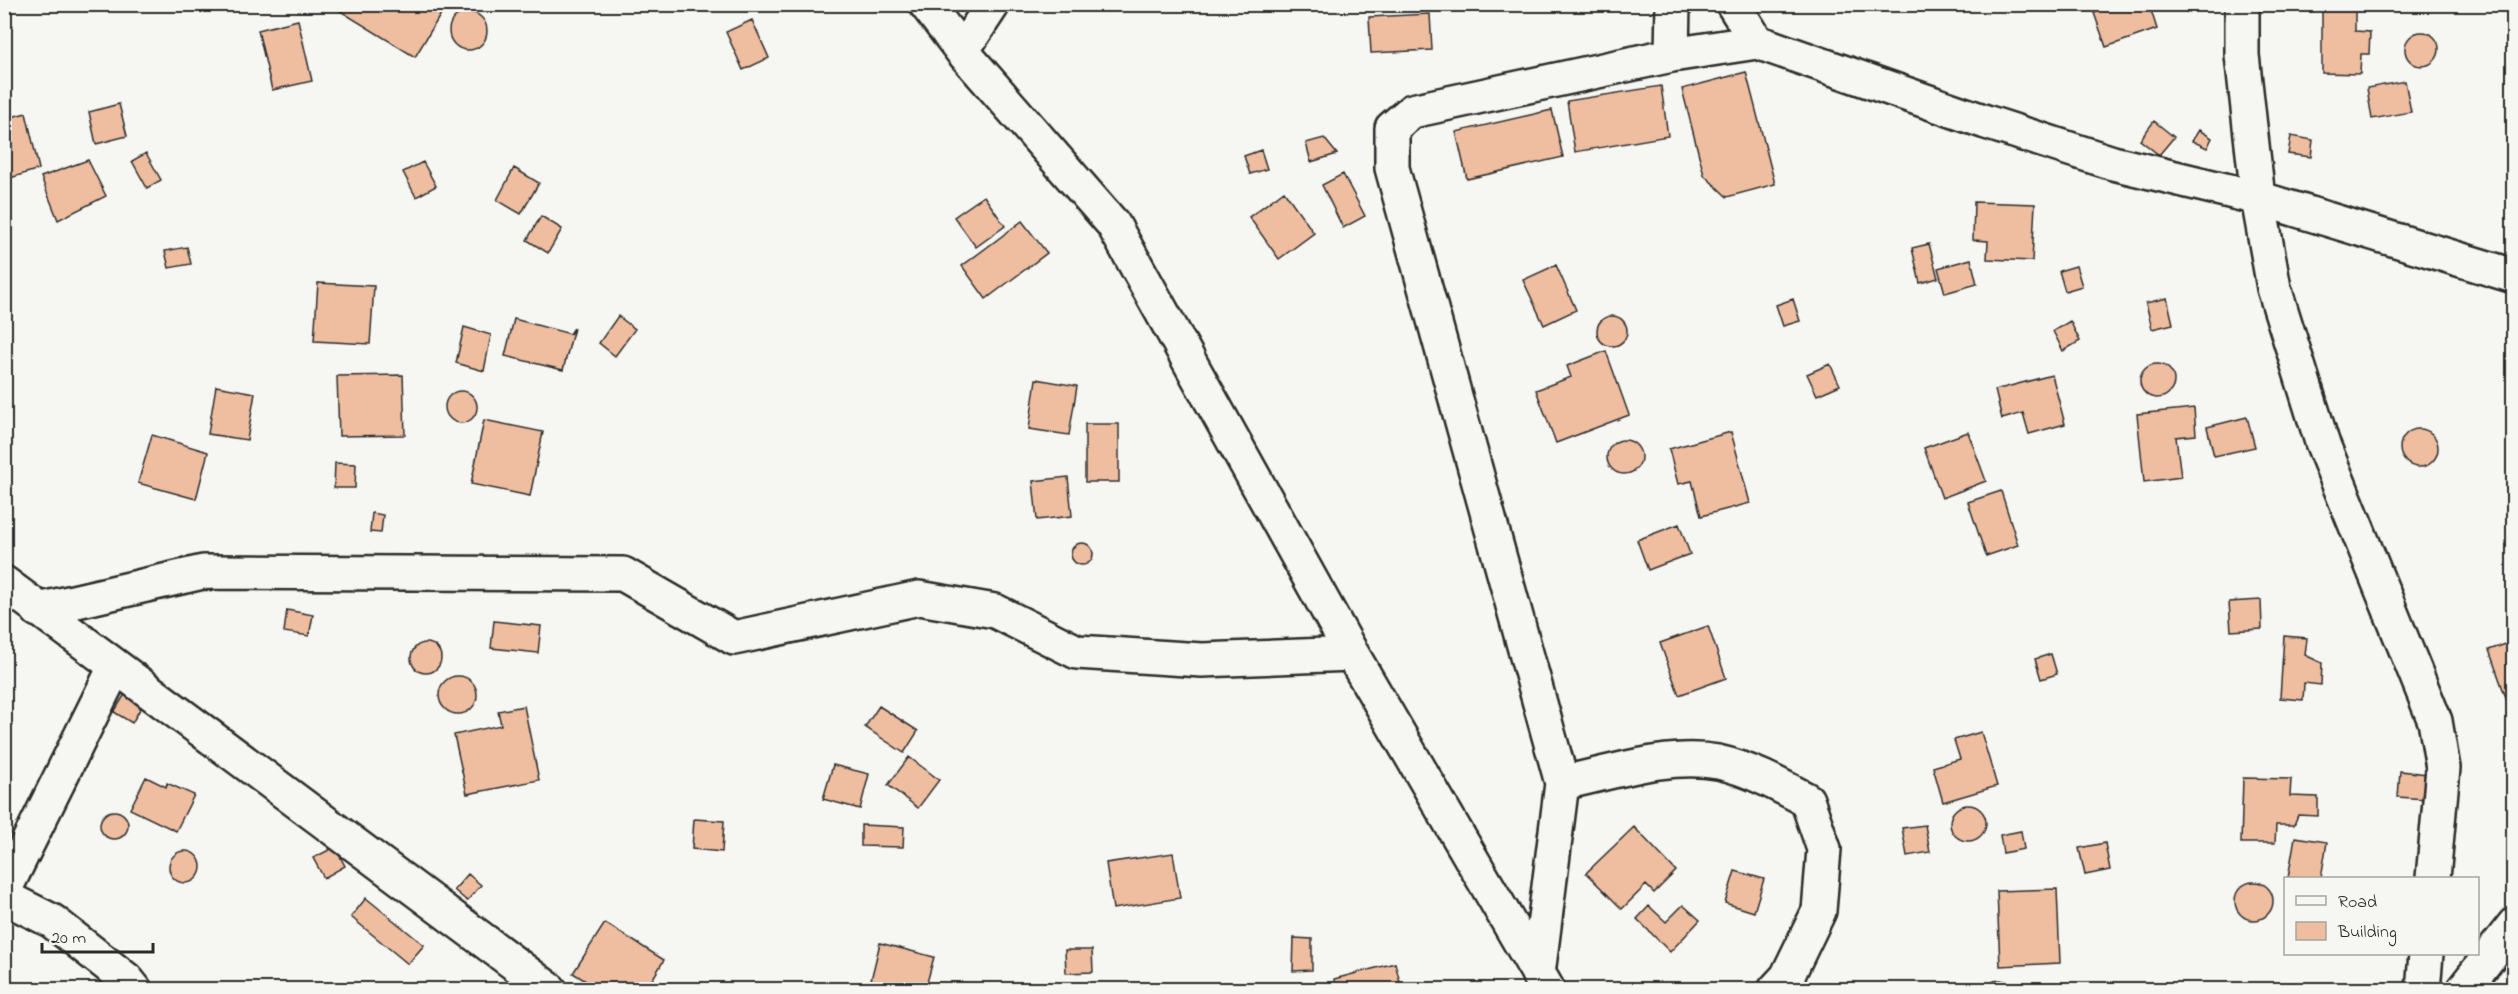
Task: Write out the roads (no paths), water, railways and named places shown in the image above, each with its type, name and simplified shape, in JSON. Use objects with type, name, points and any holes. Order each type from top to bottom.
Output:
[{"type":"street","points":[[926,4],[962,51],[1113,224],[1352,654],[1543,982]]},
{"type":"street","points":[[962,51],[993,4]]},
{"type":"street","points":[[1672,55],[1673,4]]},
{"type":"street","points":[[1733,4],[1757,42]]},
{"type":"street","points":[[2241,4],[2242,55],[2258,198],[2274,288],[2322,442],[2435,722],[2443,768],[2433,877]]},
{"type":"street","points":[[1543,982],[1562,783],[1392,168],[1392,128],[1412,111],[1672,55],[1757,42],[2102,160],[2258,198],[2514,276]]},
{"type":"street","points":[[38,610],[203,572],[623,574],[734,638],[919,598],[995,611],[1077,652],[1202,660],[1352,654]]},
{"type":"street","points":[[4,583],[550,990]]},
{"type":"street","points":[[4,891],[115,667]]},
{"type":"street","points":[[1562,783],[1670,760],[1717,762],[1764,777],[1807,800],[1824,849],[1819,911],[1788,977],[1775,990]]},
{"type":"street","points":[[4,897],[52,921],[127,980],[135,990]]},
{"type":"street","points":[[2463,990],[2514,925]]},
{"type":"street","points":[[2423,990],[2426,955]]}]
